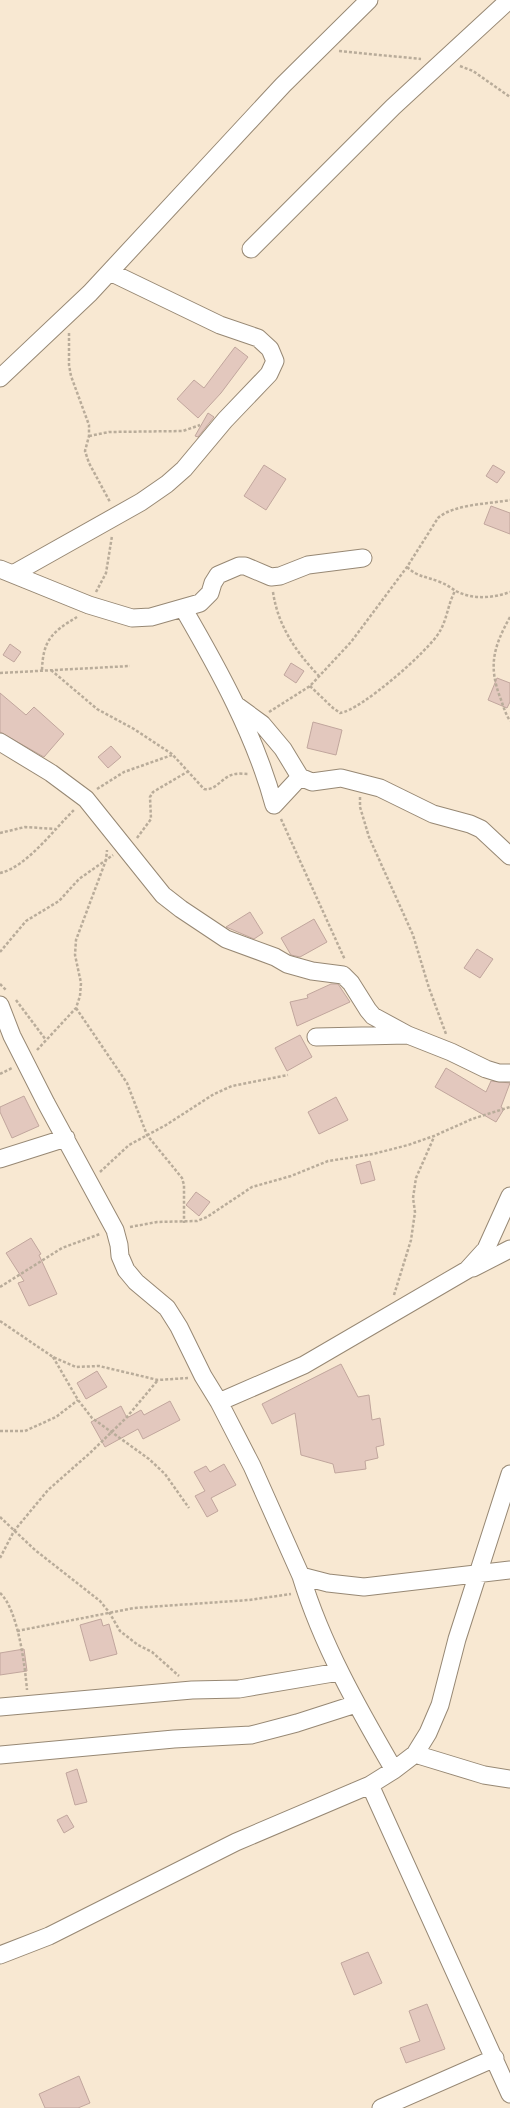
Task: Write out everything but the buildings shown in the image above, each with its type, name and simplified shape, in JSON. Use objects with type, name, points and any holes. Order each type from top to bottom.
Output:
[{"type":"street","points":[[0,378],[64,318],[110,272],[267,102],[369,0]]},
{"type":"street","points":[[251,249],[345,153],[439,62],[509,0]]},
{"type":"street","points":[[7,572],[113,518],[141,502],[184,469],[225,420],[269,374],[275,361],[270,350],[258,338],[220,325],[110,272]]},
{"type":"street","points":[[7,572],[91,605],[132,618],[151,617],[200,602],[210,593],[213,583],[218,575],[234,567],[245,566],[271,577],[280,576],[308,565],[363,558]]},
{"type":"street","points":[[182,608],[236,705],[265,773],[274,805]]},
{"type":"street","points":[[236,705],[257,720],[284,749],[300,777],[312,782],[340,778],[363,783],[396,795],[433,814],[470,824],[481,829],[510,856]]},
{"type":"street","points":[[0,742],[51,773],[86,798],[163,895],[226,939],[298,968],[340,974],[347,978],[373,1016],[408,1035],[451,1052],[486,1069],[510,1073]]},
{"type":"street","points":[[274,805],[300,777]]},
{"type":"street","points":[[8,999],[12,1036],[115,1230],[120,1256],[126,1270],[136,1282],[167,1308],[179,1327],[202,1376],[219,1402],[252,1466],[301,1576],[306,1592],[339,1672],[394,1770]]},
{"type":"street","points":[[316,1037],[408,1035]]},
{"type":"street","points":[[0,1159],[66,1138]]},
{"type":"street","points":[[467,1270],[486,1249],[510,1196]]},
{"type":"street","points":[[219,1402],[304,1365],[467,1270],[510,1249]]},
{"type":"street","points":[[0,1955],[49,1936],[236,1842],[370,1785],[394,1770],[415,1754],[428,1733],[440,1705],[457,1639],[510,1474]]},
{"type":"street","points":[[301,1576],[328,1584],[364,1587],[510,1570]]},
{"type":"street","points":[[0,1707],[192,1690],[239,1689],[339,1672]]},
{"type":"street","points":[[0,1755],[174,1739],[251,1735],[297,1723],[356,1704]]},
{"type":"street","points":[[415,1754],[484,1775],[510,1779]]},
{"type":"street","points":[[370,1785],[510,2094]]},
{"type":"street","points":[[381,2108],[495,2058]]},
{"type":"path","points":[[318,50],[401,56],[455,64],[473,71],[510,97]]},
{"type":"path","points":[[42,670],[42,653],[47,641],[60,627],[91,605],[106,572],[112,542],[112,505],[89,463],[85,451],[89,436],[89,425],[71,376],[69,365],[70,335],[64,318]]},
{"type":"path","points":[[89,436],[108,432],[183,431],[208,421],[225,420]]},
{"type":"path","points":[[257,720],[310,686],[351,642],[407,567],[438,518],[444,513],[456,508],[510,500]]},
{"type":"path","points":[[407,567],[419,576],[442,582],[463,595],[489,597],[510,592]]},
{"type":"path","points":[[271,577],[275,605],[281,623],[298,655],[318,676]]},
{"type":"path","points":[[310,686],[332,708],[340,713],[352,709],[412,664],[424,652],[441,629],[448,603],[455,591]]},
{"type":"path","points":[[510,617],[498,641],[493,666],[494,681],[510,720]]},
{"type":"path","points":[[0,673],[130,666]]},
{"type":"path","points":[[51,670],[97,709],[134,729],[172,754],[200,787],[208,790],[235,773],[265,773]]},
{"type":"path","points":[[0,873],[21,863],[32,855],[86,798],[104,784],[124,772],[172,754]]},
{"type":"path","points":[[0,952],[26,921],[59,901],[79,879],[137,838],[149,822],[150,797],[153,792],[187,772]]},
{"type":"path","points":[[363,783],[359,800],[369,837],[413,935],[451,1052]]},
{"type":"path","points":[[274,805],[346,961],[347,978]]},
{"type":"path","points":[[0,833],[25,827],[55,829]]},
{"type":"path","points":[[25,1061],[76,1008],[80,996],[81,983],[75,956],[76,940],[106,860]]},
{"type":"path","points":[[0,984],[8,999],[46,1040]]},
{"type":"path","points":[[76,1008],[127,1083],[147,1134],[182,1178],[184,1185],[184,1223]]},
{"type":"path","points":[[90,1182],[128,1145],[181,1116],[214,1094],[232,1086],[288,1075]]},
{"type":"path","points":[[0,1287],[62,1248],[115,1230],[157,1222],[184,1223],[197,1221],[207,1217],[252,1187],[291,1176],[313,1165],[328,1161],[373,1154],[434,1136],[472,1119],[510,1106]]},
{"type":"path","points":[[387,1316],[410,1240],[415,1212],[413,1198],[416,1178],[434,1136]]},
{"type":"path","points":[[0,1321],[53,1356],[76,1367],[98,1366],[158,1380],[174,1380],[202,1376]]},
{"type":"path","points":[[53,1356],[78,1400],[97,1422],[165,1474],[189,1508]]},
{"type":"path","points":[[0,1558],[14,1531],[48,1490],[112,1432],[158,1380]]},
{"type":"path","points":[[0,1431],[25,1431],[56,1417],[78,1400]]},
{"type":"path","points":[[0,1517],[35,1550],[100,1602],[109,1612],[120,1631],[164,1661],[192,1690]]},
{"type":"path","points":[[17,1631],[74,1621],[109,1612],[249,1600],[306,1592]]},
{"type":"path","points":[[0,1593],[4,1596],[10,1610],[22,1649],[29,1704]]}]
